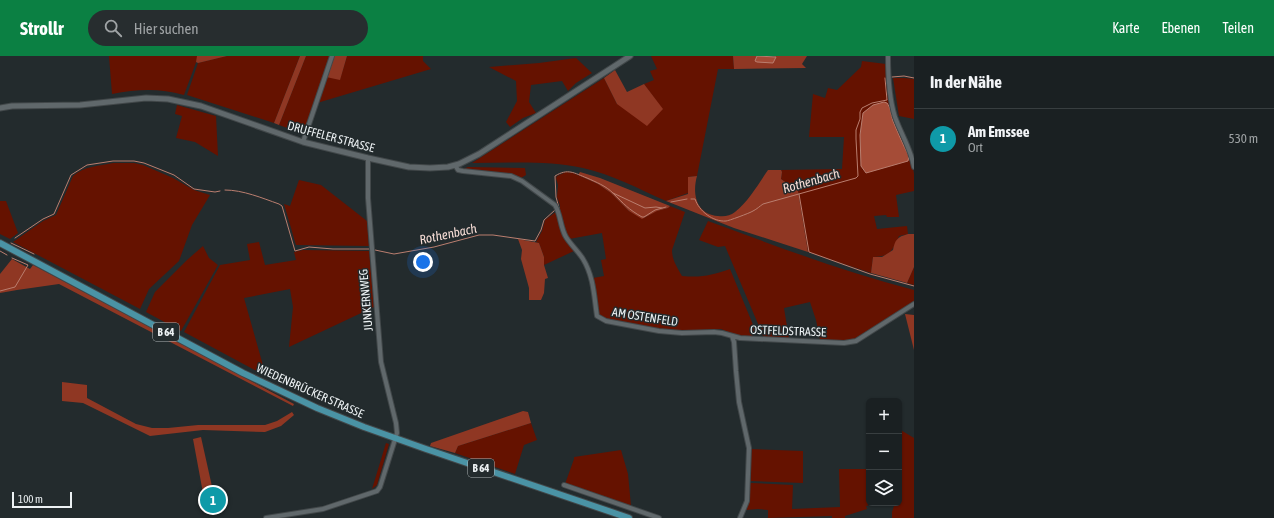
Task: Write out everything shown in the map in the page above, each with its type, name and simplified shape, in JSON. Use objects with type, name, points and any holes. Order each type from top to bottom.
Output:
[{"type":"main road","name":"WIEDENBRÜCKER STRASSE","points":[[0,243],[262,382],[334,415],[395,438],[629,518]]},
{"type":"street","points":[[303,142],[332,56]]},
{"type":"street","name":"DRUFFELER STRASSE","points":[[0,108],[12,106],[80,105],[146,98],[168,99],[201,106],[303,142],[368,158],[421,168],[439,168],[455,165],[492,147],[630,56]]},
{"type":"street","points":[[888,56],[888,79],[892,106],[898,126],[912,156],[914,167]]},
{"type":"street","name":"JUNKERNWEG","points":[[266,518],[323,509],[377,491],[380,487],[397,433],[396,423],[381,362],[368,198],[368,158]]},
{"type":"street","name":"AM OSTENFELD","points":[[455,165],[458,170],[462,171],[506,175],[517,178],[555,205],[558,210],[565,236],[588,268],[592,278],[597,316],[601,319],[659,331],[682,333],[722,332],[740,338]]},
{"type":"street","name":"OSTFELDSTRASSE","points":[[740,518],[747,501],[748,448],[739,402],[734,342],[740,338],[844,343],[856,341],[914,304]]},
{"type":"street","points":[[732,336],[734,342]]},
{"type":"street","points":[[564,485],[659,518]]},
{"type":"shaded area","points":[[109,56],[198,57],[184,95],[157,90],[131,91],[112,94]]},
{"type":"shaded area","points":[[197,56],[227,56],[198,63],[196,62]]},
{"type":"shaded area","points":[[227,56],[300,56],[274,123],[187,95],[198,63]]},
{"type":"shaded area","points":[[300,56],[306,56],[279,125],[274,123]]},
{"type":"shaded area","points":[[306,56],[330,56],[304,134],[279,125]]},
{"type":"shaded area","points":[[333,56],[347,56],[340,80],[326,77]]},
{"type":"shaded area","points":[[347,56],[423,56],[423,61],[431,69],[317,103],[326,77],[340,79]]},
{"type":"shaded area","points":[[651,56],[733,56],[734,69],[718,69],[697,176],[688,177],[688,193],[666,201],[614,178],[569,165],[514,162],[472,163],[604,78],[617,104],[662,109],[644,84],[654,80],[650,71],[657,69]]},
{"type":"shaded area","points":[[733,56],[757,56],[757,62],[765,62],[776,57],[773,56],[807,56],[802,64],[806,68],[734,69]]},
{"type":"shaded area","points":[[757,56],[776,57],[773,63],[757,62],[755,61]]},
{"type":"shaded area","points":[[576,58],[592,73],[576,83],[568,91],[562,81],[531,85],[529,102],[536,113],[523,118],[510,127],[506,122],[517,101],[516,81],[489,67]]},
{"type":"shaded area","points":[[862,61],[886,64],[889,101],[893,116],[911,157],[914,174],[914,191],[896,195],[899,217],[887,217],[886,215],[874,216],[877,229],[907,226],[908,234],[899,236],[893,249],[887,254],[879,257],[873,257],[871,273],[808,252],[798,191],[781,179],[781,170],[842,169],[844,137],[809,137],[813,94],[825,98],[828,88],[837,90],[861,67]],"holes":[[[889,106],[890,114],[895,127],[866,173],[861,166],[860,135],[863,113]]]},
{"type":"shaded area","points":[[615,70],[627,92],[644,84],[663,109],[647,126],[617,104],[604,78]]},
{"type":"shaded area","points":[[893,78],[914,79],[914,119],[899,116]]},
{"type":"shaded area","points":[[884,102],[887,103],[889,107],[893,121],[909,156],[908,161],[866,173],[861,166],[860,135],[863,113],[873,105]]},
{"type":"shaded area","points":[[177,105],[216,116],[218,156],[195,142],[176,138],[182,116],[175,114]]},
{"type":"shaded area","points":[[113,163],[134,163],[143,165],[173,178],[194,190],[210,195],[192,225],[179,261],[149,289],[140,309],[13,242],[43,221],[56,215],[73,176],[87,168]]},
{"type":"shaded area","points":[[468,167],[525,168],[526,175],[521,178],[508,173],[484,173],[463,170]]},
{"type":"shaded area","points":[[768,170],[781,170],[781,179],[798,191],[808,252],[734,228],[666,201],[688,194],[688,177],[697,176],[695,190],[697,202],[700,207],[711,214],[720,216],[729,215],[740,208]]},
{"type":"shaded area","points":[[566,172],[573,173],[598,184],[611,193],[629,211],[644,218],[656,211],[668,208],[670,206],[685,212],[672,250],[673,257],[682,276],[707,276],[730,269],[756,332],[752,337],[740,337],[721,329],[682,331],[653,329],[607,319],[599,315],[593,278],[604,276],[601,260],[606,259],[602,233],[569,239],[566,235],[557,197],[558,185],[556,178],[557,176]]},
{"type":"shaded area","points":[[580,172],[600,178],[670,206],[642,219],[629,211],[611,193],[598,184],[578,175]]},
{"type":"shaded area","points":[[299,180],[321,185],[367,221],[369,246],[296,245],[284,204],[290,206]]},
{"type":"shaded area","points":[[0,201],[6,201],[18,233],[10,239],[0,234]]},
{"type":"shaded area","points":[[557,211],[574,251],[544,265],[544,257],[539,243],[536,242],[542,231],[545,220]]},
{"type":"shaded area","points":[[708,221],[836,267],[914,290],[914,302],[862,336],[852,340],[842,341],[820,340],[816,320],[810,302],[784,308],[789,339],[764,338],[725,246],[718,247],[699,240]]},
{"type":"shaded area","points":[[908,234],[914,234],[914,267],[907,283],[871,273],[873,257],[882,257],[893,250],[897,239]]},
{"type":"shaded area","points":[[518,239],[539,243],[544,257],[544,265],[548,278],[545,279],[544,293],[541,300],[529,300],[529,288],[521,259],[522,250]]},
{"type":"shaded area","points":[[259,242],[265,265],[296,260],[294,252],[303,250],[369,251],[374,307],[289,347],[293,307],[290,289],[244,298],[266,376],[184,332],[220,265],[250,260],[247,244]]},
{"type":"shaded area","points":[[203,246],[209,258],[218,265],[181,331],[146,312],[155,292]]},
{"type":"shaded area","points":[[12,259],[30,269],[33,265],[294,404],[293,406],[59,284],[0,293],[0,274]]},
{"type":"shaded area","points":[[914,267],[914,285],[907,283]]},
{"type":"shaded area","points":[[905,314],[914,315],[914,350]]},
{"type":"shaded area","points":[[62,382],[87,385],[87,398],[136,424],[152,428],[198,425],[265,425],[277,421],[292,412],[294,415],[281,426],[265,432],[203,430],[150,436],[83,403],[62,401]]},
{"type":"shaded area","points":[[523,411],[528,412],[531,423],[458,446],[455,453],[430,446],[431,443]]},
{"type":"shaded area","points":[[531,423],[537,440],[524,445],[515,474],[455,453],[458,446]]},
{"type":"shaded area","points":[[902,431],[914,438],[914,518],[892,518],[894,506],[902,506]]},
{"type":"shaded area","points":[[201,437],[213,491],[203,493],[193,439]]},
{"type":"shaded area","points":[[386,443],[389,444],[377,485],[372,489]]},
{"type":"shaded area","points":[[750,449],[803,451],[803,483],[749,480]]},
{"type":"shaded area","points":[[621,450],[628,474],[631,506],[565,484],[574,457]]},
{"type":"shaded area","points":[[839,469],[866,469],[867,509],[845,516],[845,518],[832,518],[832,516],[768,518],[768,510],[745,510],[749,485],[751,483],[793,485],[792,509],[840,507]]},
{"type":"waterway","name":"Rothenbach","points":[[892,77],[904,76],[914,78]]},
{"type":"waterway","name":"Rothenbach","points":[[691,199],[695,199],[700,208],[707,215],[716,220],[726,221],[751,212],[763,204],[856,178],[858,176],[856,130],[860,119],[860,112],[862,108],[872,103],[887,100],[885,78]]},
{"type":"waterway","name":"Rothenbach","points":[[15,238],[43,219],[54,214],[71,175],[87,165],[113,161],[134,161],[144,163],[174,175],[194,189],[215,192],[220,191]]},
{"type":"waterway","name":"Rothenbach","points":[[559,208],[556,197],[555,176],[564,172],[578,174],[604,186],[630,209],[642,217],[655,210],[666,207]]},
{"type":"waterway","name":"Rothenbach","points":[[225,190],[239,191],[282,206],[295,251],[309,247],[369,249]]},
{"type":"waterway","name":"Rothenbach","points":[[613,193],[645,208],[662,208]]},
{"type":"waterway","points":[[799,194],[809,252],[870,274],[914,286]]},
{"type":"waterway","name":"Rothenbach","points":[[671,202],[687,199]]},
{"type":"waterway","name":"Rothenbach","points":[[375,250],[394,254],[434,247],[479,235],[493,235],[535,241],[544,220],[555,210]]},
{"type":"waterway","name":"Rothenbach","points":[[11,243],[34,254]]},
{"type":"waterway","points":[[0,251],[7,255]]},
{"type":"waterway","name":"Rothenbach","points":[[0,291],[15,287],[28,265],[12,258]]},
{"type":"place","name":"Am Emssee","points":[[213,500]]}]
